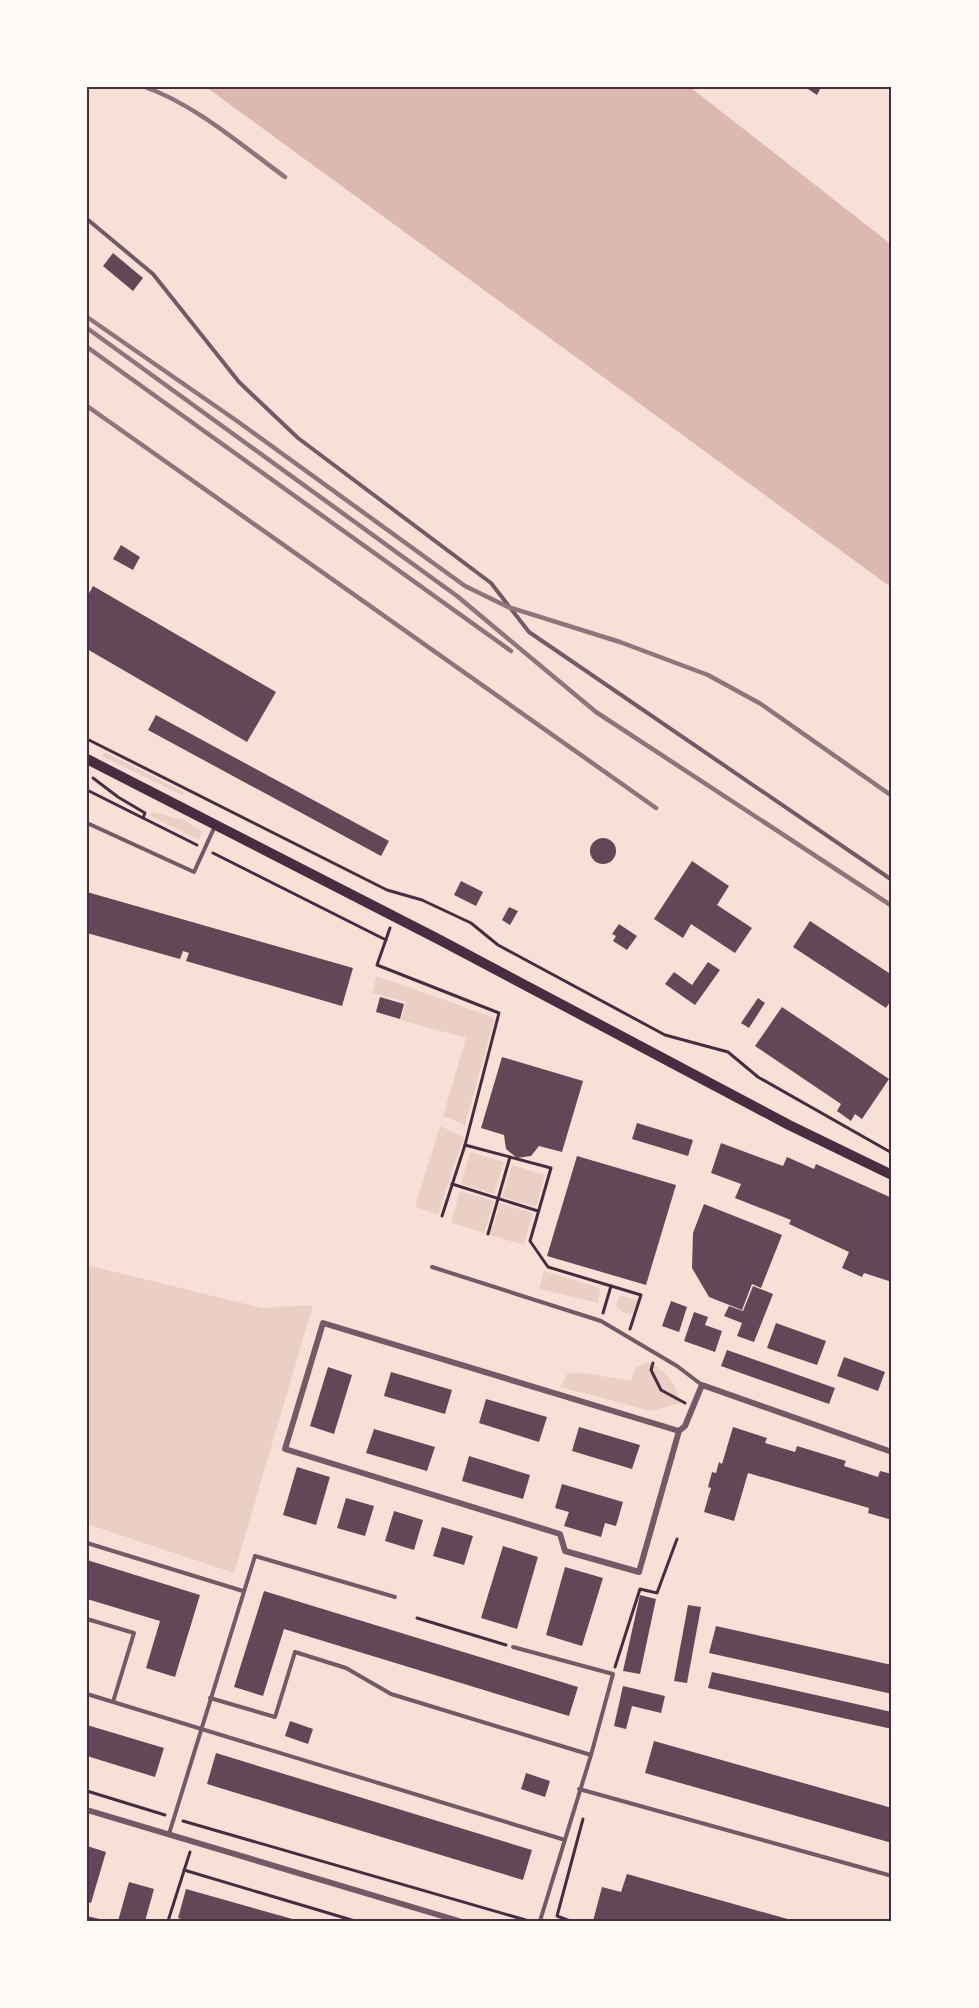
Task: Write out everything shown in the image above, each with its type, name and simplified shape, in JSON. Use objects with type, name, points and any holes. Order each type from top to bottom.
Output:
[{"type":"main road","points":[[87,759],[394,916],[789,1125],[892,1175]]},
{"type":"street","points":[[679,1431],[323,1323],[285,1449],[560,1533],[565,1551],[639,1572],[679,1431],[685,1426],[702,1385],[892,1452]]},
{"type":"street","points":[[87,1810],[459,1921]]},
{"type":"lane","points":[[87,219],[153,274],[239,382],[298,438],[491,583],[529,632],[892,880]]},
{"type":"lane","points":[[87,823],[194,872],[216,825]]},
{"type":"lane","points":[[432,1267],[601,1321],[656,1353],[702,1385]]},
{"type":"lane","points":[[87,1543],[243,1591]]},
{"type":"lane","points":[[169,1834],[255,1556],[395,1597]]},
{"type":"lane","points":[[87,1619],[134,1633],[113,1702]]},
{"type":"lane","points":[[513,1647],[613,1674],[591,1755],[540,1921]]},
{"type":"lane","points":[[210,1698],[275,1718],[295,1652],[346,1668],[391,1694],[591,1755]]},
{"type":"lane","points":[[87,1694],[565,1840]]},
{"type":"lane","points":[[579,1789],[892,1876]]},
{"type":"path","points":[[87,739],[387,890],[422,900],[471,923],[498,945],[665,1035],[729,1052],[758,1077],[892,1153]]},
{"type":"path","points":[[97,751],[100,746]]},
{"type":"path","points":[[87,773],[118,797],[145,813],[143,818]]},
{"type":"path","points":[[87,790],[386,940]]},
{"type":"path","points":[[394,916],[377,965],[500,1013],[465,1144],[442,1216]]},
{"type":"path","points":[[465,1144],[551,1168],[530,1241],[549,1268],[641,1295],[628,1336]]},
{"type":"path","points":[[488,1234],[510,1157]]},
{"type":"path","points":[[452,1184],[538,1211]]},
{"type":"path","points":[[601,1321],[611,1286]]},
{"type":"path","points":[[656,1353],[651,1370],[661,1390],[676,1400],[694,1406]]},
{"type":"path","points":[[613,1674],[639,1589],[657,1593],[677,1539]]},
{"type":"path","points":[[417,1618],[513,1647]]},
{"type":"path","points":[[87,1791],[529,1921]]},
{"type":"path","points":[[570,1921],[556,1916],[584,1814],[576,1800]]},
{"type":"path","points":[[168,1921],[193,1841]]},
{"type":"path","points":[[184,1870],[355,1921]]},
{"type":"shaded area","points":[[206,87],[690,87],[892,245],[892,588]]},
{"type":"shaded area","points":[[105,752],[184,792],[182,795],[102,756]]},
{"type":"shaded area","points":[[152,812],[184,820],[202,831],[199,840],[150,816]]},
{"type":"shaded area","points":[[377,976],[495,1018],[465,1125],[443,1116],[466,1038],[401,1020],[406,1002],[372,993]]},
{"type":"shaded area","points":[[440,1126],[464,1137],[438,1214],[415,1207]]},
{"type":"shaded area","points":[[470,1152],[504,1162],[494,1194],[461,1184]]},
{"type":"shaded area","points":[[512,1165],[545,1175],[536,1207],[502,1197]]},
{"type":"shaded area","points":[[460,1191],[494,1201],[484,1233],[451,1223]]},
{"type":"shaded area","points":[[500,1203],[533,1213],[524,1245],[490,1235]]},
{"type":"shaded area","points":[[87,1265],[262,1308],[313,1305],[234,1573],[87,1524]]},
{"type":"shaded area","points":[[544,1271],[600,1288],[598,1303],[539,1289]]},
{"type":"shaded area","points":[[619,1295],[638,1300],[632,1314],[624,1313],[616,1306]]},
{"type":"shaded area","points":[[648,1362],[670,1378],[680,1403],[651,1411],[560,1387],[567,1374],[575,1373],[631,1380],[637,1366]]},
{"type":"building","points":[[805,87],[821,87],[817,95]]},
{"type":"building","points":[[113,253],[143,278],[133,291],[103,266]]},
{"type":"building","points":[[121,545],[140,557],[133,570],[113,559]]},
{"type":"building","points":[[93,586],[276,692],[247,742],[87,649],[87,597]]},
{"type":"building","points":[[156,715],[389,841],[381,856],[148,730]]},
{"type":"building","points":[[603,838],[612,842],[616,851],[612,860],[603,864],[594,860],[590,851],[594,842]]},
{"type":"building","points":[[692,861],[729,886],[717,905],[752,928],[735,953],[691,924],[683,938],[654,919]]},
{"type":"building","points":[[461,881],[483,892],[476,906],[454,895]]},
{"type":"building","points":[[87,892],[353,968],[342,1006],[186,961],[189,953],[183,951],[180,959],[87,933]]},
{"type":"building","points":[[509,907],[518,911],[510,925],[502,920]]},
{"type":"building","points":[[810,921],[892,975],[892,1003],[890,1002],[886,1008],[793,947]]},
{"type":"building","points":[[619,924],[637,936],[627,950],[613,941],[616,936],[612,934]]},
{"type":"building","points":[[708,962],[720,970],[695,1005],[665,984],[674,972],[692,985]]},
{"type":"building","points":[[380,997],[404,1004],[400,1019],[376,1012]]},
{"type":"building","points":[[758,998],[765,1003],[749,1028],[741,1023]]},
{"type":"building","points":[[782,1007],[889,1079],[862,1119],[855,1114],[851,1121],[837,1111],[841,1104],[755,1046]]},
{"type":"building","points":[[502,1057],[583,1081],[562,1152],[539,1146],[531,1156],[517,1158],[506,1149],[504,1135],[481,1128]]},
{"type":"building","points":[[637,1123],[693,1140],[688,1156],[632,1139]]},
{"type":"building","points":[[721,1143],[783,1166],[787,1157],[814,1169],[816,1164],[892,1198],[892,1282],[864,1273],[862,1277],[842,1268],[849,1252],[789,1224],[791,1220],[735,1198],[741,1184],[711,1173]]},
{"type":"building","points":[[577,1156],[676,1185],[646,1285],[547,1256]]},
{"type":"building","points":[[704,1204],[782,1235],[761,1288],[752,1284],[742,1310],[709,1297],[692,1268],[693,1233]]},
{"type":"building","points":[[753,1286],[773,1294],[754,1342],[737,1336],[742,1323],[724,1316],[729,1306],[743,1311]]},
{"type":"building","points":[[671,1301],[687,1307],[679,1332],[662,1326]]},
{"type":"building","points":[[694,1312],[708,1317],[705,1325],[722,1331],[715,1352],[684,1341]]},
{"type":"building","points":[[776,1323],[826,1341],[817,1365],[767,1348]]},
{"type":"building","points":[[727,1350],[835,1388],[829,1404],[721,1366]]},
{"type":"building","points":[[844,1357],[885,1372],[878,1391],[837,1376]]},
{"type":"building","points":[[328,1367],[352,1375],[334,1434],[310,1426]]},
{"type":"building","points":[[391,1372],[452,1390],[445,1414],[384,1396]]},
{"type":"building","points":[[486,1399],[547,1417],[539,1442],[479,1423]]},
{"type":"building","points":[[579,1427],[640,1445],[632,1469],[572,1451]]},
{"type":"building","points":[[733,1427],[767,1438],[765,1443],[795,1452],[797,1446],[846,1461],[844,1466],[878,1477],[880,1471],[892,1474],[892,1520],[868,1513],[869,1508],[748,1473],[734,1521],[704,1512],[711,1488],[708,1487],[712,1472],[716,1473],[719,1462],[722,1464]]},
{"type":"building","points":[[374,1429],[435,1447],[427,1471],[366,1453]]},
{"type":"building","points":[[469,1456],[530,1475],[523,1499],[462,1481]]},
{"type":"building","points":[[297,1467],[330,1477],[316,1525],[283,1515]]},
{"type":"building","points":[[562,1484],[623,1502],[616,1526],[605,1523],[601,1537],[564,1526],[569,1512],[555,1508]]},
{"type":"building","points":[[346,1498],[374,1506],[365,1536],[337,1528]]},
{"type":"building","points":[[394,1511],[423,1520],[414,1550],[385,1541]]},
{"type":"building","points":[[442,1527],[473,1536],[464,1565],[433,1556]]},
{"type":"building","points":[[503,1546],[538,1557],[517,1629],[481,1618]]},
{"type":"building","points":[[87,1560],[200,1595],[175,1677],[146,1668],[160,1621],[87,1599]]},
{"type":"building","points":[[565,1567],[603,1578],[582,1646],[546,1635]]},
{"type":"building","points":[[264,1591],[578,1687],[569,1716],[284,1629],[263,1696],[234,1687]]},
{"type":"building","points":[[640,1595],[656,1599],[640,1674],[623,1671]]},
{"type":"building","points":[[688,1605],[701,1607],[687,1683],[674,1681]]},
{"type":"building","points":[[716,1626],[892,1665],[892,1694],[709,1653]]},
{"type":"building","points":[[712,1672],[892,1712],[892,1729],[708,1688]]},
{"type":"building","points":[[623,1686],[665,1696],[661,1713],[632,1706],[626,1729],[614,1726]]},
{"type":"building","points":[[290,1721],[313,1729],[308,1744],[285,1736]]},
{"type":"building","points":[[87,1725],[164,1748],[155,1777],[87,1756]]},
{"type":"building","points":[[654,1741],[892,1808],[892,1843],[645,1773]]},
{"type":"building","points":[[216,1753],[532,1850],[523,1880],[207,1784]]},
{"type":"building","points":[[526,1773],[550,1781],[545,1797],[521,1789]]},
{"type":"building","points":[[87,1846],[106,1852],[91,1903],[87,1902]]},
{"type":"building","points":[[627,1874],[791,1921],[593,1921],[602,1887],[621,1892]]},
{"type":"building","points":[[129,1882],[154,1889],[145,1921],[118,1921]]},
{"type":"building","points":[[186,1889],[296,1921],[188,1921],[178,1918]]},
{"type":"building","points":[[87,1916],[104,1920],[104,1921],[87,1921]]},
{"type":"railway","points":[[145,87],[200,115],[285,177]]},
{"type":"railway","points":[[87,317],[237,421],[465,586],[508,607],[620,642],[708,675],[761,704],[892,796]]},
{"type":"railway","points":[[87,328],[457,596],[596,712],[892,906]]},
{"type":"railway","points":[[87,347],[511,651]]},
{"type":"railway","points":[[87,406],[656,808]]}]
